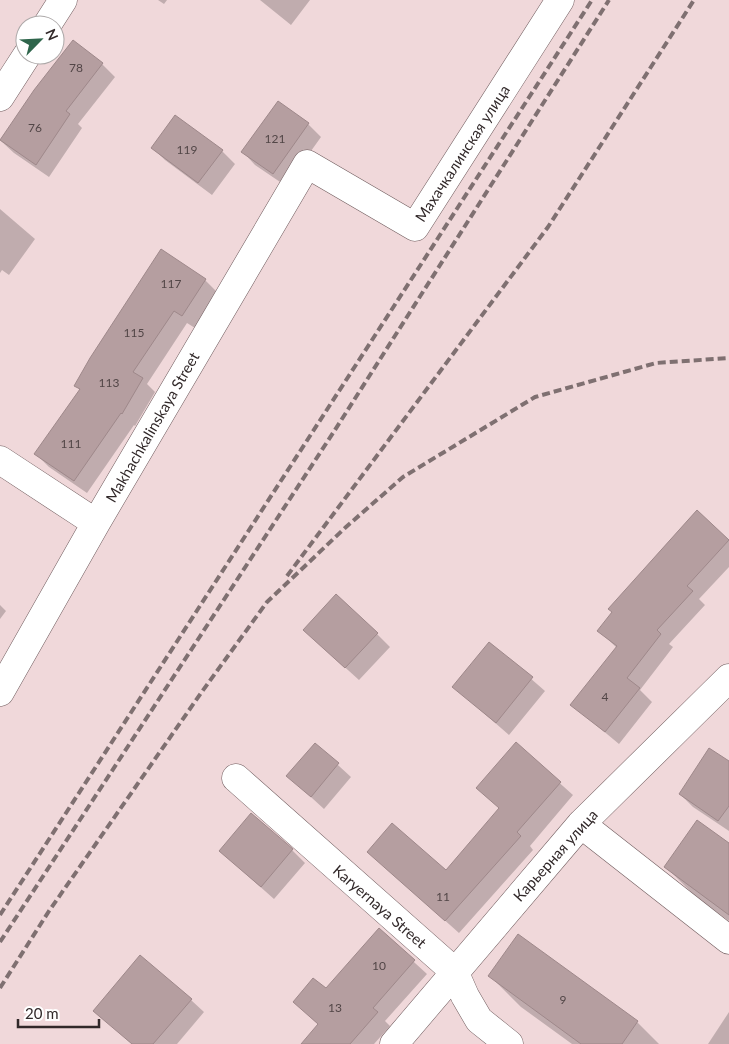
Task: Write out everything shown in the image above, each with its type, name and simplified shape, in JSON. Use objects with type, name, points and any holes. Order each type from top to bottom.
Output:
[{"type":"street","points":[[53,15],[63,0]]},
{"type":"street","name":"Makhachkalinskaya Street","points":[[0,692],[96,523],[307,164],[415,227],[560,0]]},
{"type":"street","points":[[0,97],[21,65]]},
{"type":"street","points":[[0,460],[96,523]]},
{"type":"street","name":"Карьерная улица","points":[[394,1044],[454,971],[581,824],[729,678]]},
{"type":"street","name":"Karyernaya Street","points":[[236,778],[454,971],[465,996],[479,1020],[509,1044]]},
{"type":"street","points":[[581,824],[729,940]]},
{"type":"building","points":[[73,40],[103,63],[66,111],[70,114],[36,165],[0,140],[54,65],[65,65],[65,50]]},
{"type":"building","points":[[278,101],[309,123],[273,174],[241,152]]},
{"type":"building","points":[[175,115],[223,150],[198,183],[151,148]]},
{"type":"building","points":[[161,249],[206,279],[182,316],[174,311],[133,372],[143,378],[122,414],[74,481],[34,454],[80,389],[74,386],[90,358]]},
{"type":"building","points":[[697,510],[729,540],[687,586],[693,591],[657,630],[661,634],[627,678],[640,688],[605,732],[570,705],[617,646],[597,631],[612,612],[608,609]]},
{"type":"building","points":[[336,594],[378,633],[345,668],[303,630]]},
{"type":"building","points":[[489,642],[533,677],[496,723],[452,687]]},
{"type":"building","points":[[516,742],[561,782],[517,832],[521,836],[445,921],[367,852],[392,823],[446,870],[499,808],[476,788]]},
{"type":"building","points":[[315,743],[339,763],[311,797],[286,776]]},
{"type":"building","points":[[709,748],[729,761],[729,806],[718,821],[679,794]]},
{"type":"building","points":[[251,813],[293,849],[261,887],[219,851]]},
{"type":"building","points":[[697,820],[729,843],[729,915],[664,867]]},
{"type":"building","points":[[379,928],[415,960],[373,1008],[378,1012],[350,1044],[301,1044],[318,1024],[293,1002],[313,978],[326,988]]},
{"type":"building","points":[[518,934],[638,1021],[622,1044],[581,1044],[488,976]]},
{"type":"building","points":[[140,955],[192,999],[153,1044],[132,1044],[93,1011]]},
{"type":"railway","points":[[0,915],[592,0]]},
{"type":"railway","points":[[0,942],[333,433],[609,0]]},
{"type":"railway","points":[[287,576],[548,227],[694,0]]},
{"type":"railway","points":[[0,988],[49,911],[267,602],[346,527],[403,477],[535,397],[656,363],[729,358]]}]
